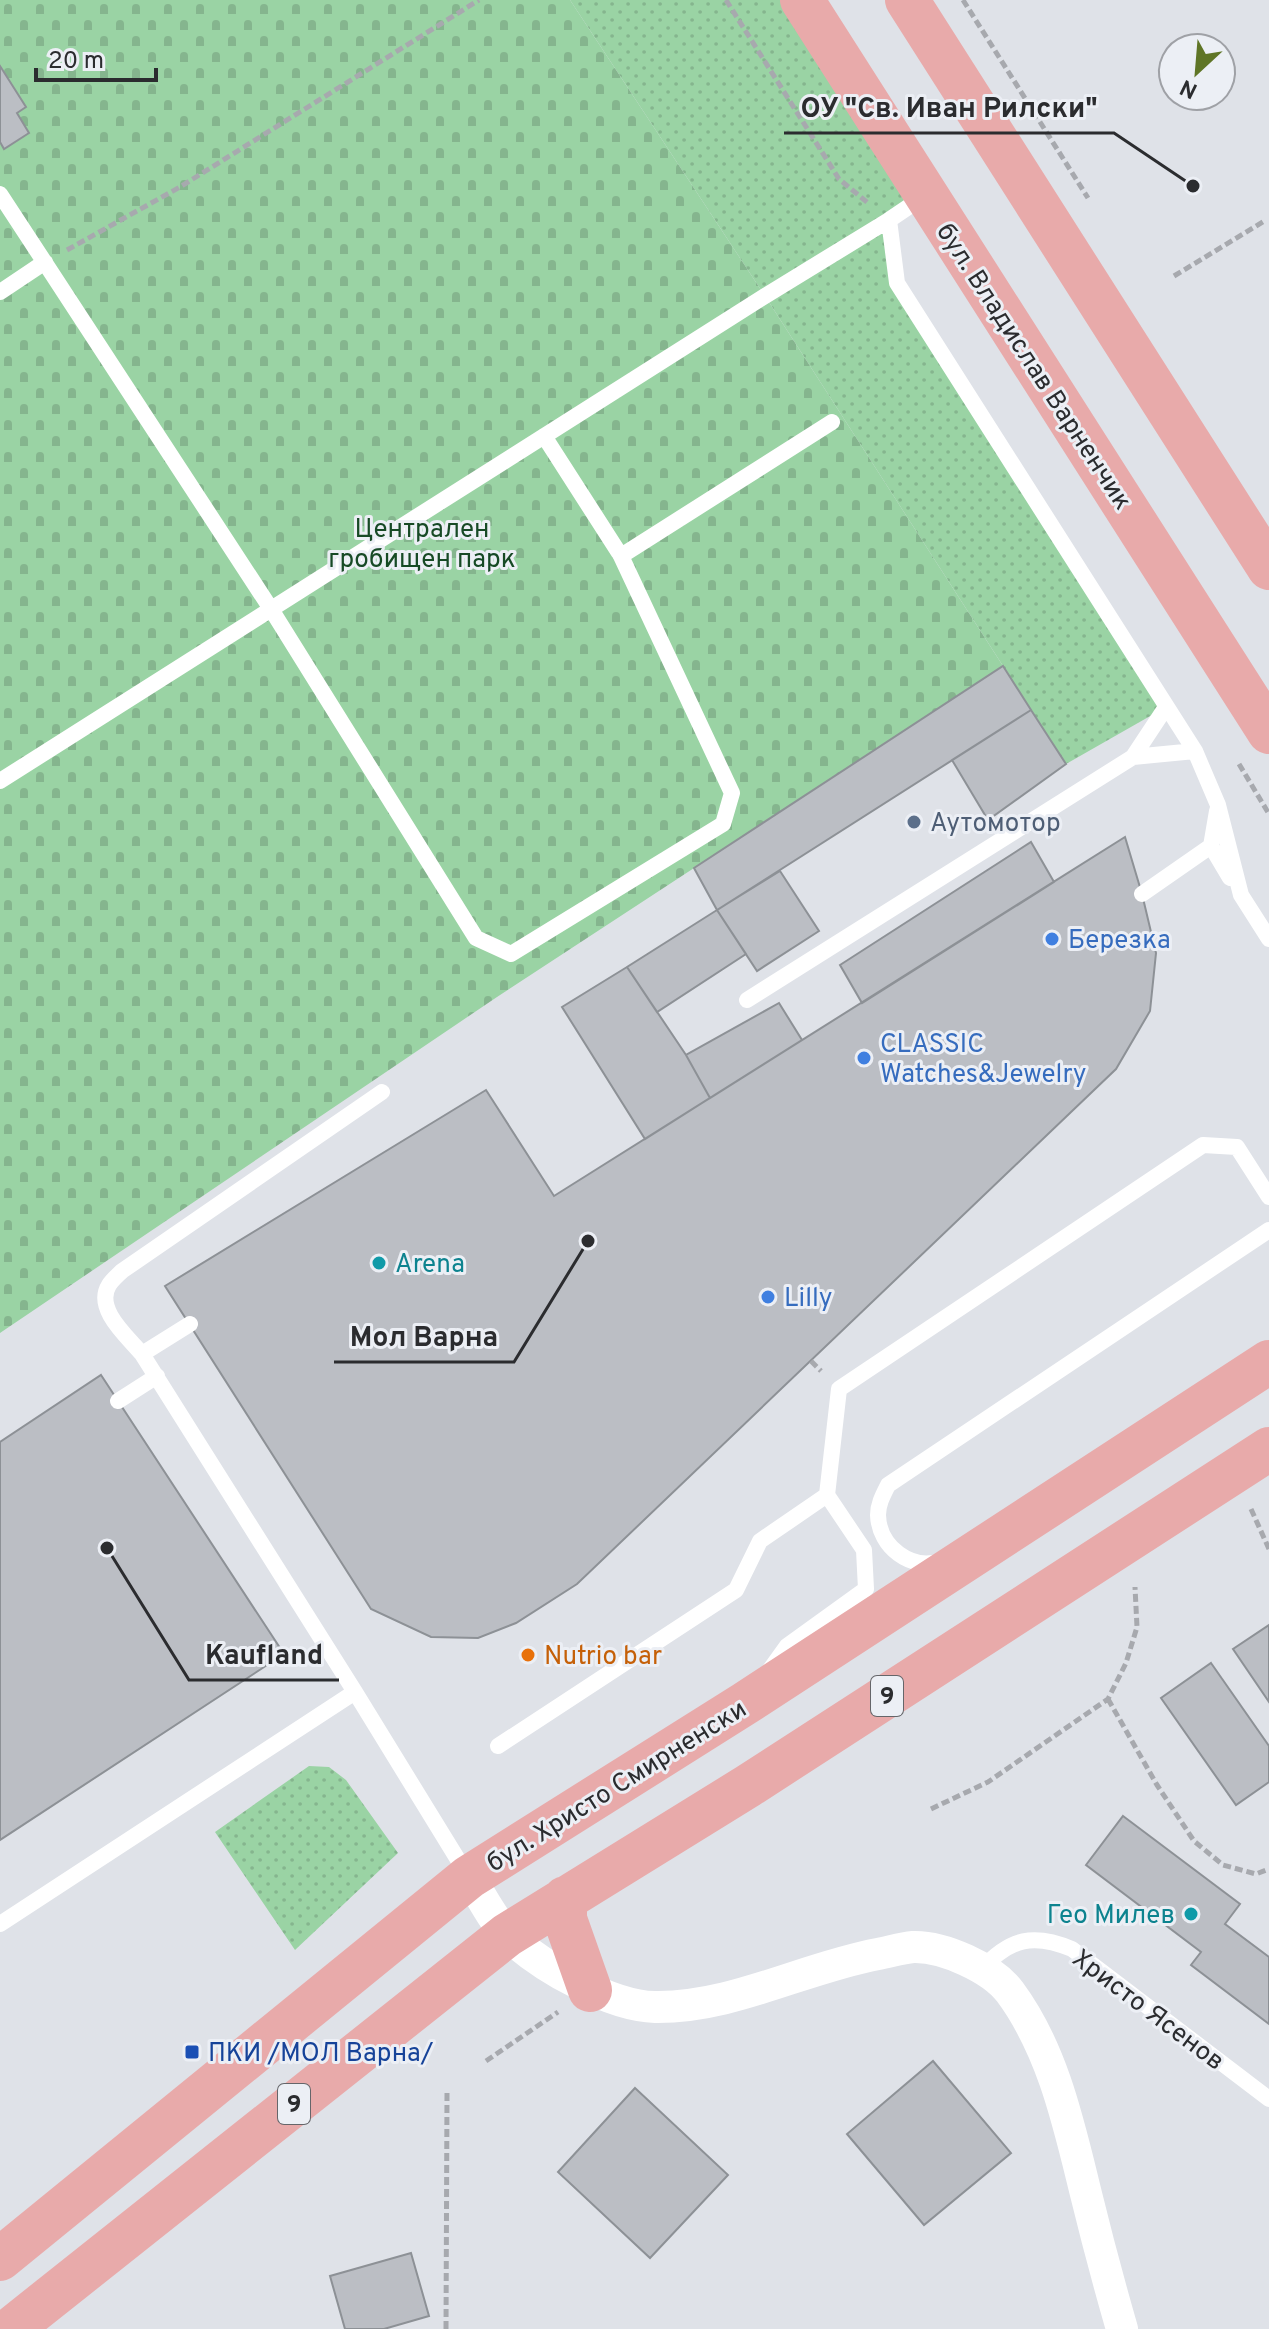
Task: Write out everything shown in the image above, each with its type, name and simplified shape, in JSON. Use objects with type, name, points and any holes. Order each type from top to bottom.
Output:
[{"type":"main road","name":"бул. Владислав Варненчик","points":[[802,0],[1269,732]]},
{"type":"main road","points":[[907,0],[1269,568]]},
{"type":"main road","name":"бул. Христо Смирненски","points":[[0,2259],[469,1877],[744,1704],[1269,1362]]},
{"type":"main road","name":"9","points":[[11,2329],[507,1935],[748,1786],[1269,1449]]},
{"type":"main road","points":[[565,1898],[565,1919],[590,1990]]},
{"type":"street","points":[[469,1877],[507,1935],[533,1956],[590,1990],[653,2007],[706,2004],[852,1959],[913,1947],[944,1951],[982,1969],[1007,1989],[1035,2030],[1070,2125],[1122,2329]]},
{"type":"lane","points":[[0,194],[271,609],[476,938],[511,954],[723,824],[732,793],[621,556],[544,436]]},
{"type":"lane","points":[[0,781],[926,194]]},
{"type":"lane","points":[[889,220],[897,283],[1195,751],[1218,805],[1241,895]]},
{"type":"lane","points":[[0,292],[45,262]]},
{"type":"lane","points":[[621,556],[832,422]]},
{"type":"lane","points":[[747,1000],[1133,757],[1166,707]]},
{"type":"lane","points":[[1133,757],[1195,751]]},
{"type":"lane","points":[[1218,805],[1211,846],[1269,939]]},
{"type":"lane","points":[[1142,894],[1211,846]]},
{"type":"lane","points":[[382,1092],[122,1271],[108,1286],[105,1301],[108,1313],[157,1376],[469,1877]]},
{"type":"lane","points":[[744,1704],[787,1646],[866,1589],[864,1550],[827,1495],[839,1389],[1203,1145],[1237,1147],[1269,1197]]},
{"type":"lane","points":[[997,1538],[962,1548],[949,1558],[934,1563],[918,1563],[895,1552],[881,1530],[878,1515],[880,1499],[888,1485],[1269,1230]]},
{"type":"lane","points":[[142,1354],[190,1324]]},
{"type":"lane","points":[[118,1401],[157,1376]]},
{"type":"lane","points":[[498,1746],[736,1590],[760,1541],[827,1495]]},
{"type":"lane","points":[[0,1924],[355,1692]]},
{"type":"lane","name":"Христо Ясенов","points":[[982,1969],[995,1954],[1013,1944],[1033,1939],[1053,1941],[1072,1949],[1269,2099]]},
{"type":"path","points":[[45,262],[180,187],[479,0]]},
{"type":"path","points":[[1174,276],[1266,220]]},
{"type":"path","points":[[931,1809],[988,1782],[1108,1699],[1126,1663],[1137,1627],[1135,1579]]},
{"type":"path","points":[[1108,1699],[1157,1785],[1194,1841],[1223,1865],[1256,1874],[1269,1869]]},
{"type":"path","points":[[486,2061],[590,1990]]},
{"type":"path","points":[[446,2329],[447,2093]]},
{"type":"green space","name":"Централен гробищен парк","points":[[0,0],[570,0],[1003,666],[497,997],[0,1333]]},
{"type":"green space","points":[[570,0],[782,0],[913,204],[889,220],[897,283],[1166,707],[1066,764]]},
{"type":"green space","points":[[309,1766],[329,1767],[346,1780],[398,1853],[295,1950],[215,1832]]},
{"type":"building","points":[[0,66],[26,107],[17,113],[29,133],[4,149],[0,142]]},
{"type":"building","points":[[1003,666],[1031,710],[717,910],[694,868]]},
{"type":"building","points":[[1031,710],[1066,764],[988,820],[952,760]]},
{"type":"building","points":[[1125,837],[1156,953],[1150,1011],[1116,1069],[577,1584],[516,1623],[478,1638],[431,1637],[371,1609],[165,1286],[486,1090],[554,1196]]},
{"type":"building","points":[[1031,842],[1054,882],[862,1003],[840,965]]},
{"type":"building","points":[[780,871],[819,931],[757,971],[717,910]]},
{"type":"building","points":[[717,910],[746,954],[657,1012],[627,967]]},
{"type":"building","points":[[627,967],[686,1055],[710,1098],[645,1139],[562,1007]]},
{"type":"building","points":[[779,1003],[802,1040],[710,1098],[686,1055]]},
{"type":"building","points":[[101,1375],[284,1654],[0,1840],[0,1442]]},
{"type":"building","points":[[1269,1625],[1269,1702],[1233,1649]]},
{"type":"building","points":[[1211,1663],[1269,1746],[1269,1782],[1236,1805],[1161,1698]]},
{"type":"building","name":"Гео Милев","points":[[1123,1816],[1240,1904],[1225,1924],[1269,1957],[1269,2024],[1191,1965],[1201,1952],[1086,1865]]},
{"type":"building","points":[[933,2061],[1011,2153],[924,2225],[847,2134]]},
{"type":"building","points":[[635,2088],[728,2175],[650,2258],[558,2172]]},
{"type":"building","points":[[411,2253],[429,2316],[384,2329],[345,2329],[330,2276]]},
{"type":"place","name":"ОУ \"Св. Иван Рилски\"","points":[[1193,186]]},
{"type":"place","name":"Аутомотор","points":[[914,822]]},
{"type":"place","name":"Березка","points":[[1052,939]]},
{"type":"place","name":"CLASSIC Watches&Jewelry","points":[[864,1058]]},
{"type":"place","name":"Мол Варна","points":[[588,1241]]},
{"type":"place","name":"Arena","points":[[379,1263]]},
{"type":"place","name":"Lilly","points":[[768,1297]]},
{"type":"place","name":"Kaufland","points":[[107,1548]]},
{"type":"place","name":"Nutrio bar","points":[[528,1655]]},
{"type":"place","name":"Гео Милев","points":[[1191,1914]]},
{"type":"place","name":"ПКИ /МОЛ Варна/","points":[[192,2052]]}]
